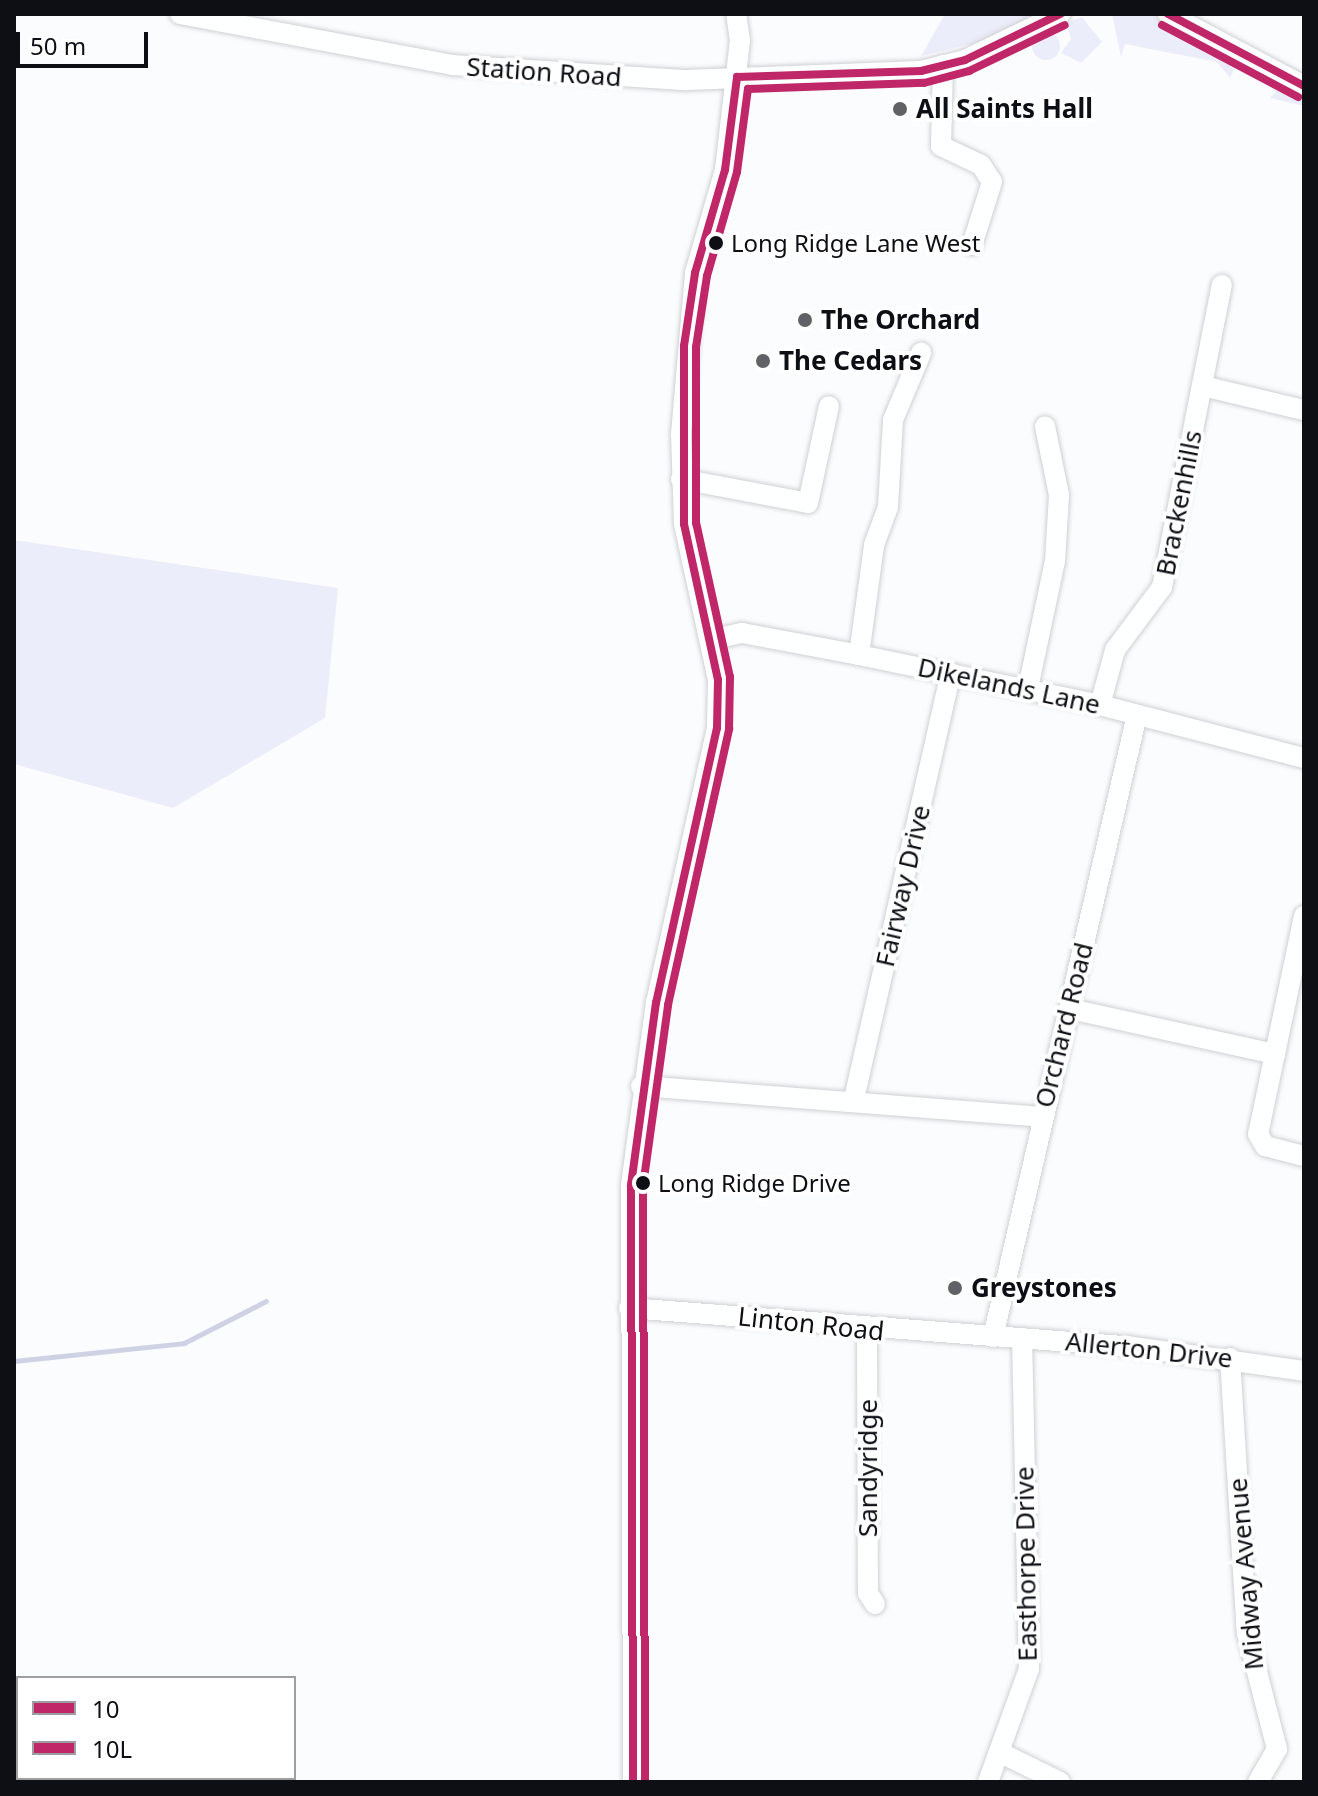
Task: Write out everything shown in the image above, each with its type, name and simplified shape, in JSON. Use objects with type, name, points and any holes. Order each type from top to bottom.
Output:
[{"type":"street","name":"Station Road","points":[[180,14],[374,54],[524,74],[737,77],[912,72],[943,65],[1060,14]]},
{"type":"street","points":[[633,1782],[629,1308],[641,1086],[717,728],[711,640],[684,524],[681,479],[684,346],[695,273],[725,170],[737,77],[736,14]]},
{"type":"street","points":[[1168,14],[1304,86]]},
{"type":"street","points":[[943,65],[941,146],[981,165],[992,182],[972,245]]},
{"type":"street","name":"Brackenhills","points":[[1100,705],[1115,650],[1162,587],[1222,285]]},
{"type":"street","points":[[859,655],[874,545],[888,507],[893,420],[921,353]]},
{"type":"street","points":[[1203,386],[1304,410]]},
{"type":"street","points":[[681,479],[808,503],[829,406]]},
{"type":"street","points":[[1028,688],[1055,561],[1059,495],[1045,426]]},
{"type":"street","name":"Dikelands Lane","points":[[711,640],[742,633],[1028,688],[1304,758]]},
{"type":"street","name":"Fairway Drive","points":[[854,1099],[951,673]]},
{"type":"street","name":"Orchard Road","points":[[993,1337],[1137,715]]},
{"type":"street","points":[[1304,916],[1300,955],[1258,1134],[1265,1146],[1304,1156]]},
{"type":"street","points":[[1070,1009],[1275,1054]]},
{"type":"street","points":[[641,1086],[854,1099],[1042,1117]]},
{"type":"street","name":"Linton Road","points":[[629,1308],[867,1331],[993,1337]]},
{"type":"street","name":"Sandyridge","points":[[867,1331],[868,1593],[875,1604]]},
{"type":"street","name":"Allerton Drive","points":[[993,1337],[1230,1358],[1304,1371]]},
{"type":"street","name":"Easthorpe Drive","points":[[988,1782],[1029,1669],[1022,1338]]},
{"type":"street","name":"Midway Avenue","points":[[1230,1358],[1247,1633],[1277,1749],[1258,1782]]},
{"type":"street","points":[[999,1752],[1060,1782]]},
{"type":"shaded area","points":[[945,14],[1038,14],[983,41],[921,56]]},
{"type":"shaded area","points":[[1112,14],[1158,16],[1238,61],[1230,78],[1217,62],[1125,44],[1121,57]]},
{"type":"shaded area","points":[[1082,17],[1102,42],[1081,63],[1061,53],[1071,39],[1066,23]]},
{"type":"shaded area","points":[[1046,32],[1056,36],[1060,46],[1056,56],[1046,60],[1036,56],[1032,46],[1036,36]]},
{"type":"shaded area","points":[[1282,85],[1304,92],[1304,106],[1270,98]]},
{"type":"shaded area","points":[[14,540],[338,588],[325,718],[173,808],[14,764]]},
{"type":"waterway","points":[[14,1361],[184,1343],[266,1301]]},
{"type":"transit line","name":"10","points":[[633,1782],[631,1185],[656,1003],[717,728],[718,680],[684,524],[684,346],[695,273],[725,170],[737,77],[921,71],[965,60],[1060,14]]},
{"type":"transit line","name":"10","points":[[1168,14],[1304,86]]},
{"type":"transit line","name":"10L","points":[[645,1782],[643,1186],[668,1005],[729,729],[730,677],[696,523],[696,347],[707,276],[737,172],[748,89],[924,83],[969,71],[1065,25]]},
{"type":"transit line","name":"10L","points":[[1162,25],[1298,97]]},
{"type":"place","name":"All Saints Hall","points":[[900,109]]},
{"type":"place","name":"Long Ridge Lane West","points":[[716,243]]},
{"type":"place","name":"The Orchard","points":[[805,320]]},
{"type":"place","name":"The Cedars","points":[[763,361]]},
{"type":"place","name":"Long Ridge Drive","points":[[643,1183]]},
{"type":"place","name":"Greystones","points":[[955,1288]]}]
